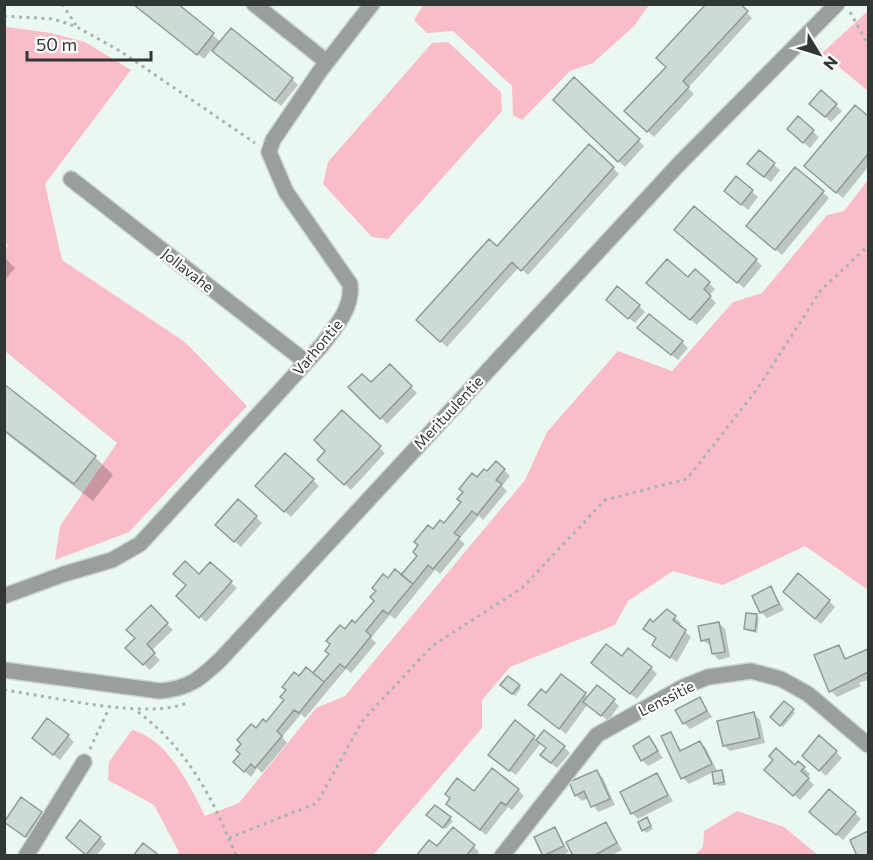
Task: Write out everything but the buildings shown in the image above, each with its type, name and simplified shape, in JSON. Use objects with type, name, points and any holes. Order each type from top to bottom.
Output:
[{"type":"street","points":[[254,4],[327,62]]},
{"type":"street","points":[[269,152],[279,132],[327,62],[372,4]]},
{"type":"street","name":"Merituulentie","points":[[4,670],[160,691],[178,689],[197,682],[221,659],[686,156],[837,4]]},
{"type":"street","name":"Varhontie","points":[[4,596],[112,560],[140,544],[306,362],[342,319],[352,297],[350,284],[286,192],[269,152]]},
{"type":"street","name":"Jollavahe","points":[[70,178],[306,362]]},
{"type":"street","name":"Lenssitie","points":[[502,855],[597,735],[683,687],[708,677],[751,671],[781,679],[808,694],[868,745]]},
{"type":"street","points":[[26,855],[84,762]]},
{"type":"path","points":[[62,4],[76,27]]},
{"type":"path","points":[[846,4],[868,44]]},
{"type":"path","points":[[4,16],[54,20],[76,27],[120,51],[269,152]]},
{"type":"path","points":[[230,838],[317,803],[363,720],[432,646],[522,588],[606,500],[687,479],[758,388],[820,290],[868,246]]},
{"type":"path","points":[[84,762],[110,705]]},
{"type":"path","points":[[136,711],[151,722],[200,777],[237,855]]},
{"type":"shaded area","points":[[424,4],[649,5],[634,26],[593,63],[570,71],[522,120],[513,115],[512,86],[453,31],[427,33],[414,20]]},
{"type":"shaded area","points":[[868,11],[868,91],[822,53]]},
{"type":"shaded area","points":[[7,27],[51,33],[85,42],[131,70],[45,184],[62,260],[185,342],[247,406],[129,532],[55,560],[60,526],[117,443],[5,351],[4,252],[8,245],[4,242],[4,30]]},
{"type":"shaded area","points":[[448,42],[501,92],[502,111],[388,239],[372,237],[323,184],[328,162],[432,43]]},
{"type":"shaded area","points":[[868,180],[868,590],[805,546],[723,585],[673,571],[628,601],[615,625],[510,667],[482,700],[482,728],[373,855],[176,855],[179,852],[154,805],[108,780],[109,762],[132,730],[145,735],[167,753],[185,778],[205,816],[239,803],[316,708],[345,696],[525,480],[547,432],[618,351],[672,371],[733,302],[762,293],[827,215],[844,211]]},
{"type":"shaded area","points":[[737,811],[784,827],[818,855],[695,855],[703,847],[704,831]]}]
